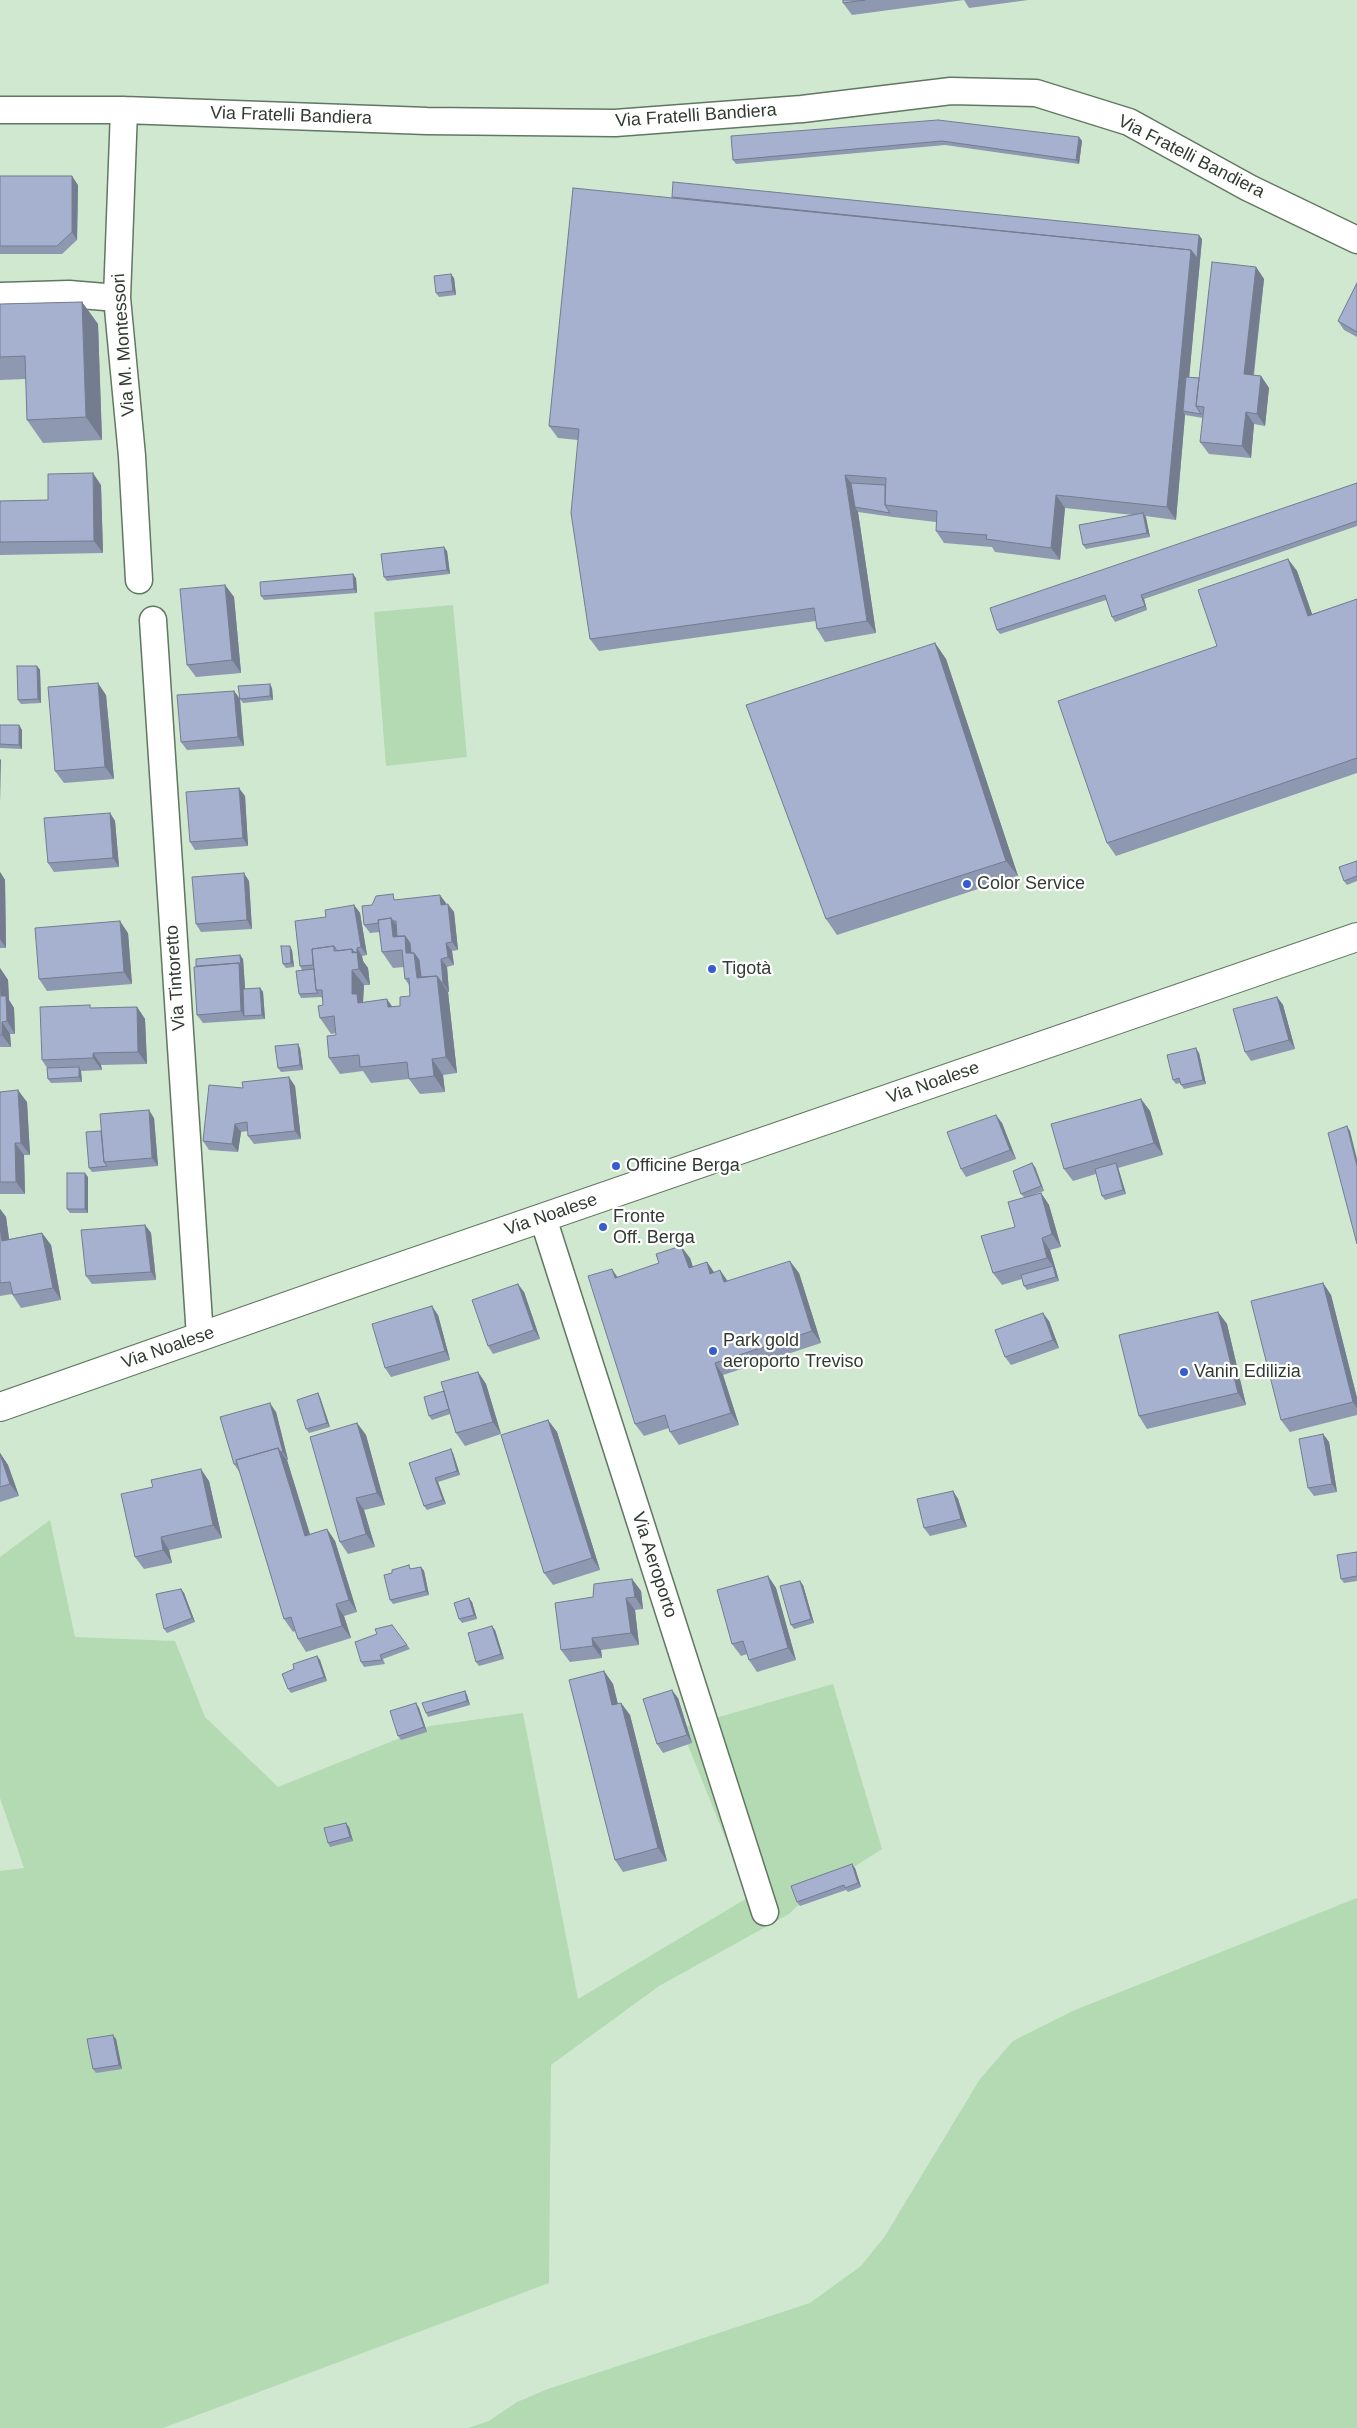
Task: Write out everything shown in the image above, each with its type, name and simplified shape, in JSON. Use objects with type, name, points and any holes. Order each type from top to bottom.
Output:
[{"type":"main road","name":"Via Noalese","points":[[0,1407],[1357,937]]},
{"type":"street","name":"Via Fratelli Bandiera","points":[[0,110],[124,110],[427,121],[615,123],[802,108],[951,91],[1036,93],[1129,122],[1250,188],[1357,240]]},
{"type":"street","name":"Via M. Montessori","points":[[124,110],[117,298],[132,456],[139,580]]},
{"type":"street","points":[[0,296],[69,294],[117,298]]},
{"type":"street","name":"Via Tintoretto","points":[[153,620],[200,1337]]},
{"type":"street","name":"Via Aeroporto","points":[[543,1218],[765,1912]]},
{"type":"green space","points":[[453,605],[467,757],[386,766],[374,612]]},
{"type":"green space","points":[[50,1520],[75,1637],[175,1641],[205,1717],[278,1787],[430,1726],[523,1713],[578,1999],[749,1897],[681,1728],[833,1684],[882,1849],[808,1896],[789,1914],[659,1986],[551,2065],[549,2283],[163,2428],[0,2428],[0,1871],[24,1868],[0,1798],[0,1557]]},
{"type":"green space","points":[[1357,1898],[1357,2428],[468,2428],[489,2421],[517,2402],[548,2389],[810,2303],[861,2266],[885,2236],[980,2079],[1013,2041],[1075,2010]]},
{"type":"building","points":[[843,0],[865,0],[843,3]]},
{"type":"building","points":[[938,120],[1079,137],[1076,160],[942,141],[733,160],[731,136]]},
{"type":"building","points":[[0,176],[72,176],[72,232],[57,246],[0,246]]},
{"type":"building","points":[[673,182],[1199,235],[1197,258],[1191,250],[672,197]]},
{"type":"building","points":[[573,188],[1191,250],[1167,507],[1056,495],[1051,548],[986,539],[987,535],[936,531],[937,511],[885,505],[886,478],[845,475],[867,621],[817,629],[814,608],[590,639],[571,513],[579,429],[549,426]]},
{"type":"building","points":[[1212,262],[1256,267],[1244,374],[1261,376],[1257,414],[1246,412],[1242,446],[1200,442],[1204,407],[1196,406]]},
{"type":"building","points":[[451,274],[453,291],[436,293],[434,276]]},
{"type":"building","points":[[1357,283],[1357,332],[1338,321]]},
{"type":"building","points":[[82,302],[86,417],[27,420],[25,356],[0,357],[0,304]]},
{"type":"building","points":[[1186,377],[1199,378],[1196,406],[1201,414],[1183,411]]},
{"type":"building","points":[[93,473],[94,541],[0,542],[0,501],[48,500],[48,474]]},
{"type":"building","points":[[851,483],[885,485],[885,505],[890,513],[855,507]]},
{"type":"building","points":[[1357,483],[1357,521],[1141,595],[1145,606],[1112,617],[1105,595],[997,630],[990,608]]},
{"type":"building","points":[[1143,513],[1147,533],[1083,545],[1079,525]]},
{"type":"building","points":[[444,547],[447,570],[384,577],[381,554]]},
{"type":"building","points":[[1288,559],[1308,616],[1357,599],[1357,758],[1107,843],[1058,701],[1217,646],[1198,590]]},
{"type":"building","points":[[353,574],[354,589],[261,596],[260,582]]},
{"type":"building","points":[[225,585],[232,660],[187,665],[180,589]]},
{"type":"building","points":[[935,643],[1006,861],[826,919],[746,705]]},
{"type":"building","points":[[17,666],[37,666],[38,699],[18,700]]},
{"type":"building","points":[[98,683],[105,767],[55,771],[48,687]]},
{"type":"building","points":[[270,684],[270,696],[240,699],[238,686]]},
{"type":"building","points":[[234,691],[238,737],[181,742],[177,695]]},
{"type":"building","points":[[0,725],[19,725],[19,745],[0,744]]},
{"type":"building","points":[[239,788],[243,838],[190,842],[186,792]]},
{"type":"building","points":[[110,813],[113,858],[48,863],[44,818]]},
{"type":"building","points":[[1357,861],[1357,876],[1344,881],[1339,867]]},
{"type":"building","points":[[244,873],[247,920],[196,924],[192,877]]},
{"type":"building","points":[[393,894],[394,900],[440,895],[441,905],[448,904],[452,942],[446,943],[448,957],[441,959],[443,983],[437,976],[421,977],[419,960],[414,953],[411,953],[410,943],[405,936],[397,936],[396,921],[393,921],[391,918],[378,920],[379,923],[364,925],[362,906],[372,905],[376,896]]},
{"type":"building","points":[[354,905],[361,947],[357,948],[357,953],[352,949],[337,951],[334,946],[312,949],[313,965],[300,966],[295,921],[326,917],[325,910]]},
{"type":"building","points":[[391,918],[393,937],[405,936],[406,953],[414,953],[417,978],[437,976],[446,1057],[432,1059],[434,1076],[409,1079],[407,1062],[360,1067],[359,1055],[329,1058],[327,1036],[336,1035],[334,1016],[320,1018],[318,1006],[323,1005],[322,990],[316,990],[312,949],[334,946],[334,951],[352,949],[352,953],[357,952],[359,969],[352,970],[352,994],[357,994],[358,1003],[387,999],[388,1007],[400,1006],[400,997],[410,996],[409,978],[405,979],[402,950],[382,952],[378,920]]},
{"type":"building","points":[[120,921],[124,972],[39,979],[35,928]]},
{"type":"building","points":[[281,946],[290,946],[291,963],[283,964]]},
{"type":"building","points":[[240,955],[241,968],[239,963],[196,966],[196,959]]},
{"type":"building","points":[[239,963],[241,1011],[197,1015],[194,967]]},
{"type":"building","points":[[314,969],[318,993],[299,994],[296,971]]},
{"type":"building","points":[[0,972],[1,996],[6,996],[7,1021],[2,1022],[2,1035],[0,1035]]},
{"type":"building","points":[[260,988],[262,1015],[244,1016],[243,989]]},
{"type":"building","points":[[1277,997],[1289,1040],[1245,1052],[1233,1009]]},
{"type":"building","points":[[90,1005],[90,1008],[137,1007],[138,1052],[93,1053],[93,1058],[42,1060],[40,1007]]},
{"type":"building","points":[[298,1044],[300,1065],[278,1068],[275,1046]]},
{"type":"building","points":[[1196,1048],[1203,1080],[1181,1085],[1179,1078],[1173,1080],[1167,1055]]},
{"type":"building","points":[[79,1067],[79,1077],[48,1079],[47,1068]]},
{"type":"building","points":[[289,1077],[295,1131],[248,1136],[247,1122],[235,1124],[232,1144],[203,1141],[209,1085],[243,1088],[242,1082]]},
{"type":"building","points":[[18,1090],[21,1143],[15,1143],[16,1182],[0,1182],[0,1092]]},
{"type":"building","points":[[1141,1099],[1154,1143],[1064,1169],[1051,1124]]},
{"type":"building","points":[[149,1110],[152,1158],[104,1162],[100,1114]]},
{"type":"building","points":[[996,1115],[1010,1150],[961,1169],[947,1132]]},
{"type":"building","points":[[1347,1126],[1357,1166],[1357,1244],[1328,1133]]},
{"type":"building","points":[[101,1131],[104,1162],[107,1166],[89,1168],[86,1132]]},
{"type":"building","points":[[1032,1163],[1041,1186],[1021,1194],[1013,1171]]},
{"type":"building","points":[[1116,1163],[1123,1190],[1102,1196],[1095,1169]]},
{"type":"building","points":[[67,1173],[85,1173],[85,1209],[67,1209]]},
{"type":"building","points":[[1041,1193],[1052,1234],[1042,1238],[1047,1258],[993,1273],[981,1236],[1015,1227],[1008,1202]]},
{"type":"building","points":[[145,1225],[151,1272],[86,1276],[81,1230]]},
{"type":"building","points":[[0,1226],[2,1241],[42,1233],[53,1288],[13,1295],[10,1282],[0,1283]]},
{"type":"building","points":[[681,1246],[689,1268],[707,1262],[710,1274],[720,1270],[724,1282],[790,1261],[812,1331],[715,1363],[731,1413],[670,1432],[665,1415],[635,1424],[588,1276],[612,1269],[615,1278],[659,1263],[656,1254]]},
{"type":"building","points":[[1053,1266],[1056,1277],[1024,1286],[1021,1275]]},
{"type":"building","points":[[1323,1283],[1353,1402],[1281,1420],[1251,1301]]},
{"type":"building","points":[[518,1284],[534,1330],[488,1346],[472,1300]]},
{"type":"building","points":[[432,1306],[445,1351],[385,1368],[372,1324]]},
{"type":"building","points":[[1218,1312],[1238,1393],[1139,1416],[1119,1335]]},
{"type":"building","points":[[1043,1313],[1053,1340],[1005,1357],[995,1330]]},
{"type":"building","points":[[478,1372],[493,1422],[456,1433],[441,1382]]},
{"type":"building","points":[[444,1391],[449,1409],[429,1416],[424,1397]]},
{"type":"building","points":[[318,1393],[327,1423],[306,1429],[297,1400]]},
{"type":"building","points":[[270,1403],[283,1452],[278,1448],[236,1460],[237,1464],[234,1464],[220,1417]]},
{"type":"building","points":[[548,1420],[592,1558],[544,1573],[501,1435]]},
{"type":"building","points":[[357,1423],[377,1493],[356,1498],[366,1534],[340,1542],[310,1437]]},
{"type":"building","points":[[1323,1434],[1332,1484],[1308,1488],[1299,1439]]},
{"type":"building","points":[[278,1448],[305,1536],[327,1529],[349,1600],[336,1604],[342,1626],[298,1639],[291,1617],[284,1619],[236,1460]]},
{"type":"building","points":[[451,1449],[457,1471],[435,1478],[443,1500],[424,1506],[409,1463]]},
{"type":"building","points":[[0,1454],[10,1484],[0,1487]]},
{"type":"building","points":[[201,1469],[213,1525],[161,1537],[163,1550],[135,1557],[121,1494],[153,1487],[151,1480]]},
{"type":"building","points":[[953,1491],[961,1519],[924,1528],[917,1499]]},
{"type":"building","points":[[1357,1552],[1357,1576],[1341,1579],[1337,1555]]},
{"type":"building","points":[[409,1565],[410,1569],[421,1567],[426,1591],[390,1600],[384,1575],[392,1573],[392,1570]]},
{"type":"building","points":[[768,1576],[788,1648],[749,1660],[743,1641],[732,1644],[717,1590]]},
{"type":"building","points":[[632,1579],[635,1597],[626,1598],[631,1633],[592,1638],[593,1646],[561,1650],[555,1603],[593,1597],[594,1584]]},
{"type":"building","points":[[800,1581],[811,1619],[791,1625],[780,1586]]},
{"type":"building","points":[[181,1589],[192,1618],[164,1629],[156,1594]]},
{"type":"building","points":[[469,1598],[474,1615],[459,1619],[454,1603]]},
{"type":"building","points":[[392,1625],[407,1645],[380,1655],[382,1660],[361,1662],[355,1642],[377,1634],[375,1629]]},
{"type":"building","points":[[492,1626],[501,1654],[476,1662],[468,1633]]},
{"type":"building","points":[[317,1656],[324,1677],[288,1689],[282,1674],[294,1669],[293,1664]]},
{"type":"building","points":[[604,1671],[612,1705],[621,1703],[658,1848],[615,1860],[569,1680]]},
{"type":"building","points":[[672,1690],[687,1735],[657,1744],[643,1699]]},
{"type":"building","points":[[465,1691],[467,1701],[426,1713],[422,1703]]},
{"type":"building","points":[[416,1703],[424,1727],[398,1736],[390,1711]]},
{"type":"building","points":[[346,1823],[350,1837],[328,1843],[324,1828]]},
{"type":"building","points":[[852,1864],[858,1883],[845,1888],[844,1885],[797,1902],[791,1886]]},
{"type":"building","points":[[113,2035],[119,2065],[93,2069],[87,2039]]},
{"type":"place","name":"Color Service","points":[[967,884]]},
{"type":"place","name":"Tigotà","points":[[712,969]]},
{"type":"place","name":"Officine Berga","points":[[616,1166]]},
{"type":"place","name":"Fronte Off. Berga","points":[[603,1227]]},
{"type":"place","name":"Park gold aeroporto Treviso","points":[[713,1351]]},
{"type":"place","name":"Vanin Edilizia","points":[[1184,1372]]}]
